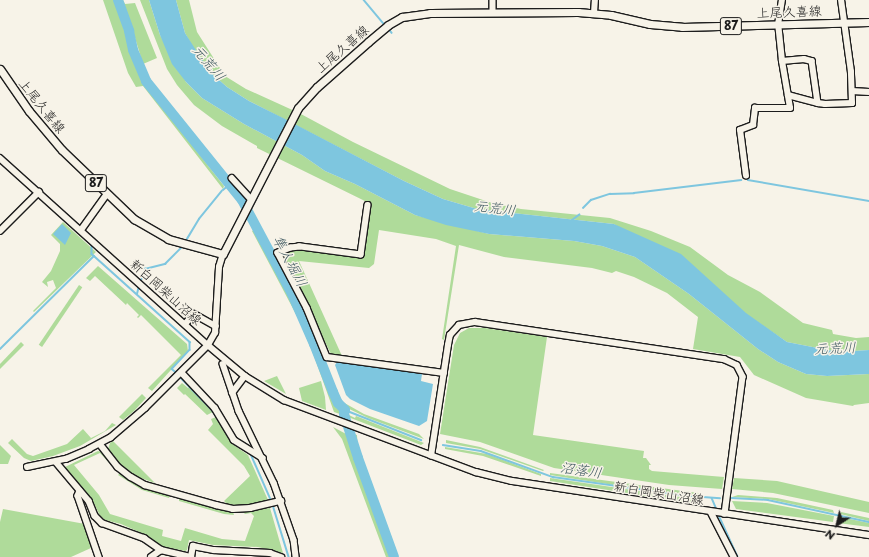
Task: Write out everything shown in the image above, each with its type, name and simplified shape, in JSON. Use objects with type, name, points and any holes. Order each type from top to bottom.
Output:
[{"type":"main road","name":"上尾久喜線","points":[[0,69],[36,119],[69,158],[134,220],[153,232],[179,243],[223,254],[295,113],[316,87],[394,20],[418,13],[494,12],[594,13],[650,24],[682,27],[869,22]]},
{"type":"street","points":[[493,0],[494,12]]},
{"type":"street","points":[[594,13],[595,0]]},
{"type":"street","points":[[746,176],[740,130],[753,125],[755,108],[790,108],[778,25],[782,0]]},
{"type":"street","points":[[788,95],[825,104],[852,103],[852,91],[841,0]]},
{"type":"street","points":[[782,61],[804,59],[812,61],[818,103]]},
{"type":"street","points":[[852,91],[869,92]]},
{"type":"street","name":"新白岡柴山沼線","points":[[0,158],[208,345],[245,376],[284,400],[476,472],[512,481],[869,535]]},
{"type":"street","points":[[232,178],[250,201]]},
{"type":"street","points":[[0,231],[39,192]]},
{"type":"street","points":[[81,230],[106,194]]},
{"type":"street","points":[[368,205],[361,254],[300,247],[290,248],[278,253],[307,308],[327,357],[444,373]]},
{"type":"street","points":[[27,468],[56,462],[77,455],[100,444],[136,417],[182,373],[208,345],[214,336],[216,326],[219,267],[223,254]]},
{"type":"street","points":[[185,324],[194,314],[216,326]]},
{"type":"street","points":[[432,456],[450,335],[459,325],[475,322],[731,361],[740,369],[743,377],[743,385],[724,514]]},
{"type":"street","points":[[223,364],[232,393],[264,458],[281,501],[294,540],[296,557]]},
{"type":"street","points":[[182,373],[215,408],[234,440],[264,458]]},
{"type":"street","points":[[232,393],[245,376]]},
{"type":"street","points":[[100,444],[118,467],[145,485],[216,506],[233,509],[255,507],[281,501]]},
{"type":"street","points":[[56,462],[89,501],[95,516],[102,523],[144,538],[161,550],[191,557],[193,546],[214,550],[270,553],[281,557]]},
{"type":"street","points":[[80,491],[78,496],[99,557]]},
{"type":"street","points":[[711,512],[734,557]]},
{"type":"street","points":[[151,557],[161,550]]},
{"type":"green space","points":[[103,0],[115,0],[135,66],[145,85],[224,186],[223,189],[143,86],[136,87],[128,73]]},
{"type":"green space","points":[[120,0],[123,0],[125,4],[135,3],[157,58],[143,64],[129,18]]},
{"type":"green space","points":[[140,0],[149,0],[160,35],[186,82],[202,98],[244,124],[302,155],[325,171],[355,184],[415,215],[489,234],[574,241],[602,246],[635,257],[689,294],[758,349],[778,362],[806,374],[827,376],[869,374],[869,403],[853,406],[806,398],[754,375],[740,357],[693,349],[698,317],[667,293],[634,277],[616,271],[612,273],[592,268],[504,257],[459,245],[444,340],[442,339],[456,246],[436,239],[379,230],[374,264],[369,268],[299,261],[342,356],[331,354],[282,256],[283,253],[298,249],[363,257],[371,204],[257,148],[257,146],[222,126],[194,105],[177,85],[167,69]]},
{"type":"green space","points":[[176,0],[189,0],[197,32],[225,76],[246,89],[299,113],[353,142],[450,189],[492,203],[521,209],[610,218],[651,231],[690,247],[728,275],[760,292],[803,323],[832,330],[833,334],[856,338],[869,337],[869,350],[838,352],[787,342],[614,224],[477,209],[443,199],[404,181],[249,101],[227,87],[210,72],[198,56],[185,33]]},
{"type":"green space","points":[[63,222],[96,252],[34,312],[33,311],[56,288],[53,280],[47,282],[48,287],[42,282],[51,271],[60,251],[60,244],[51,235]]},
{"type":"green space","points":[[260,226],[303,307],[341,401],[364,414],[419,434],[424,439],[368,418],[343,406],[339,402],[308,323],[258,227]]},
{"type":"green space","points":[[254,230],[299,312],[329,393],[337,405],[343,409],[343,415],[334,412],[314,356],[299,320],[252,231]]},
{"type":"green space","points":[[98,266],[187,344],[188,351],[152,391],[148,388],[181,355],[141,315],[138,318],[137,317],[139,315],[127,303],[126,305],[95,276],[90,281],[86,278]]},
{"type":"green space","points":[[79,285],[82,287],[42,347],[39,345]]},
{"type":"green space","points":[[469,328],[485,328],[547,337],[533,435],[644,451],[643,458],[646,458],[651,465],[649,465],[649,469],[652,471],[724,477],[722,489],[669,485],[554,468],[480,442],[440,434],[454,345],[460,333]]},
{"type":"green space","points":[[21,342],[24,345],[0,369],[0,364]]},
{"type":"green space","points":[[277,376],[286,394],[264,381]]},
{"type":"green space","points":[[321,381],[325,397],[326,410],[302,401],[299,388]]},
{"type":"green space","points":[[182,383],[188,388],[189,387],[213,412],[207,415],[185,394],[184,395],[177,388]]},
{"type":"green space","points":[[142,394],[146,398],[134,411],[123,420],[119,417]]},
{"type":"green space","points":[[347,414],[355,418],[356,416],[424,443],[421,445],[348,417]]},
{"type":"green space","points":[[216,417],[231,443],[248,455],[268,500],[243,506],[227,504],[224,501],[250,476],[244,466],[208,430],[213,424],[211,419]]},
{"type":"green space","points":[[112,423],[116,425],[80,446],[53,456],[31,461],[24,458],[8,443],[12,439],[27,454],[33,456],[67,444],[83,429],[91,438],[105,431]]},
{"type":"green space","points":[[333,427],[348,435],[392,557],[386,557],[342,439]]},
{"type":"green space","points":[[353,434],[357,435],[358,451],[397,557],[361,464]]},
{"type":"green space","points":[[446,440],[480,447],[544,470],[543,471],[480,449],[446,443]]},
{"type":"green space","points":[[113,441],[155,483],[135,476],[117,461],[108,449],[110,443]]},
{"type":"green space","points":[[0,445],[11,456],[8,464],[0,464]]},
{"type":"green space","points":[[445,447],[487,454],[541,474],[541,476],[483,456],[445,449]]},
{"type":"green space","points":[[98,451],[101,452],[111,465],[100,453],[74,465],[99,495],[110,514],[163,530],[162,536],[181,541],[185,528],[222,539],[245,541],[254,516],[251,513],[245,514],[243,512],[270,508],[283,553],[258,547],[213,545],[189,540],[187,550],[185,551],[161,546],[146,535],[121,524],[105,520],[100,516],[92,499],[65,467]]},
{"type":"green space","points":[[120,473],[139,486],[170,495],[169,498],[142,490],[118,475]]},
{"type":"green space","points":[[550,473],[698,493],[702,496],[639,489],[550,475]]},
{"type":"green space","points":[[550,478],[701,500],[698,504],[550,481]]},
{"type":"green space","points":[[734,478],[777,481],[869,502],[869,513],[773,493],[732,489]]},
{"type":"green space","points":[[738,495],[777,498],[833,510],[834,513],[768,499],[732,497]]},
{"type":"green space","points":[[179,498],[216,509],[233,512],[234,515],[224,514],[179,501]]},
{"type":"green space","points":[[732,501],[767,503],[834,516],[833,522],[736,509]]},
{"type":"green space","points":[[3,509],[85,524],[91,548],[71,557],[0,557],[0,522]]},
{"type":"green space","points":[[841,512],[869,518],[869,521],[840,514]]},
{"type":"green space","points":[[840,517],[869,523],[869,527],[838,523]]},
{"type":"water","points":[[149,0],[176,0],[185,33],[210,72],[227,87],[249,101],[404,181],[443,199],[477,209],[614,224],[681,254],[746,313],[787,342],[838,352],[869,350],[869,374],[827,376],[806,374],[778,362],[758,349],[689,294],[635,257],[602,246],[574,241],[489,234],[446,225],[415,215],[355,184],[325,171],[302,155],[244,124],[202,98],[186,82],[172,64],[160,35]]},
{"type":"water","points":[[62,224],[71,233],[65,245],[53,234]]},
{"type":"water","points":[[337,362],[422,374],[421,381],[433,384],[427,421],[419,426],[370,409],[350,399],[346,395],[335,365]]},
{"type":"waterway","name":"隼人堀川","points":[[118,0],[129,31],[133,50],[146,81],[242,200],[292,294],[338,403],[345,410],[344,414],[358,458],[394,557]]},
{"type":"waterway","points":[[364,0],[385,25]]},
{"type":"waterway","points":[[388,28],[392,33]]},
{"type":"waterway","points":[[583,208],[591,200],[610,194],[634,193],[741,180]]},
{"type":"waterway","points":[[748,180],[869,201]]},
{"type":"waterway","points":[[223,190],[229,185]]},
{"type":"waterway","points":[[187,239],[199,219],[222,191]]},
{"type":"waterway","points":[[572,220],[579,215]]},
{"type":"waterway","points":[[92,244],[92,254],[190,342],[190,350],[172,369],[177,373]]},
{"type":"waterway","points":[[140,283],[145,269],[165,264],[182,247]]},
{"type":"waterway","points":[[0,349],[94,256]]},
{"type":"waterway","points":[[137,294],[139,286]]},
{"type":"waterway","points":[[179,376],[213,411],[232,442],[243,449]]},
{"type":"waterway","name":"沼落川","points":[[345,410],[421,440]]},
{"type":"waterway","name":"沼落川","points":[[443,445],[481,451],[553,477],[689,496],[720,498]]},
{"type":"waterway","points":[[251,454],[272,502]]},
{"type":"waterway","points":[[712,498],[717,510]]},
{"type":"waterway","name":"沼落川","points":[[732,498],[768,500],[869,522]]},
{"type":"waterway","points":[[273,505],[289,557]]},
{"type":"waterway","points":[[718,513],[738,557]]},
{"type":"water label","name":"元荒川","points":[[209,63]]},
{"type":"water label","name":"元荒川","points":[[495,208]]},
{"type":"water label","name":"元荒川","points":[[835,348]]}]
